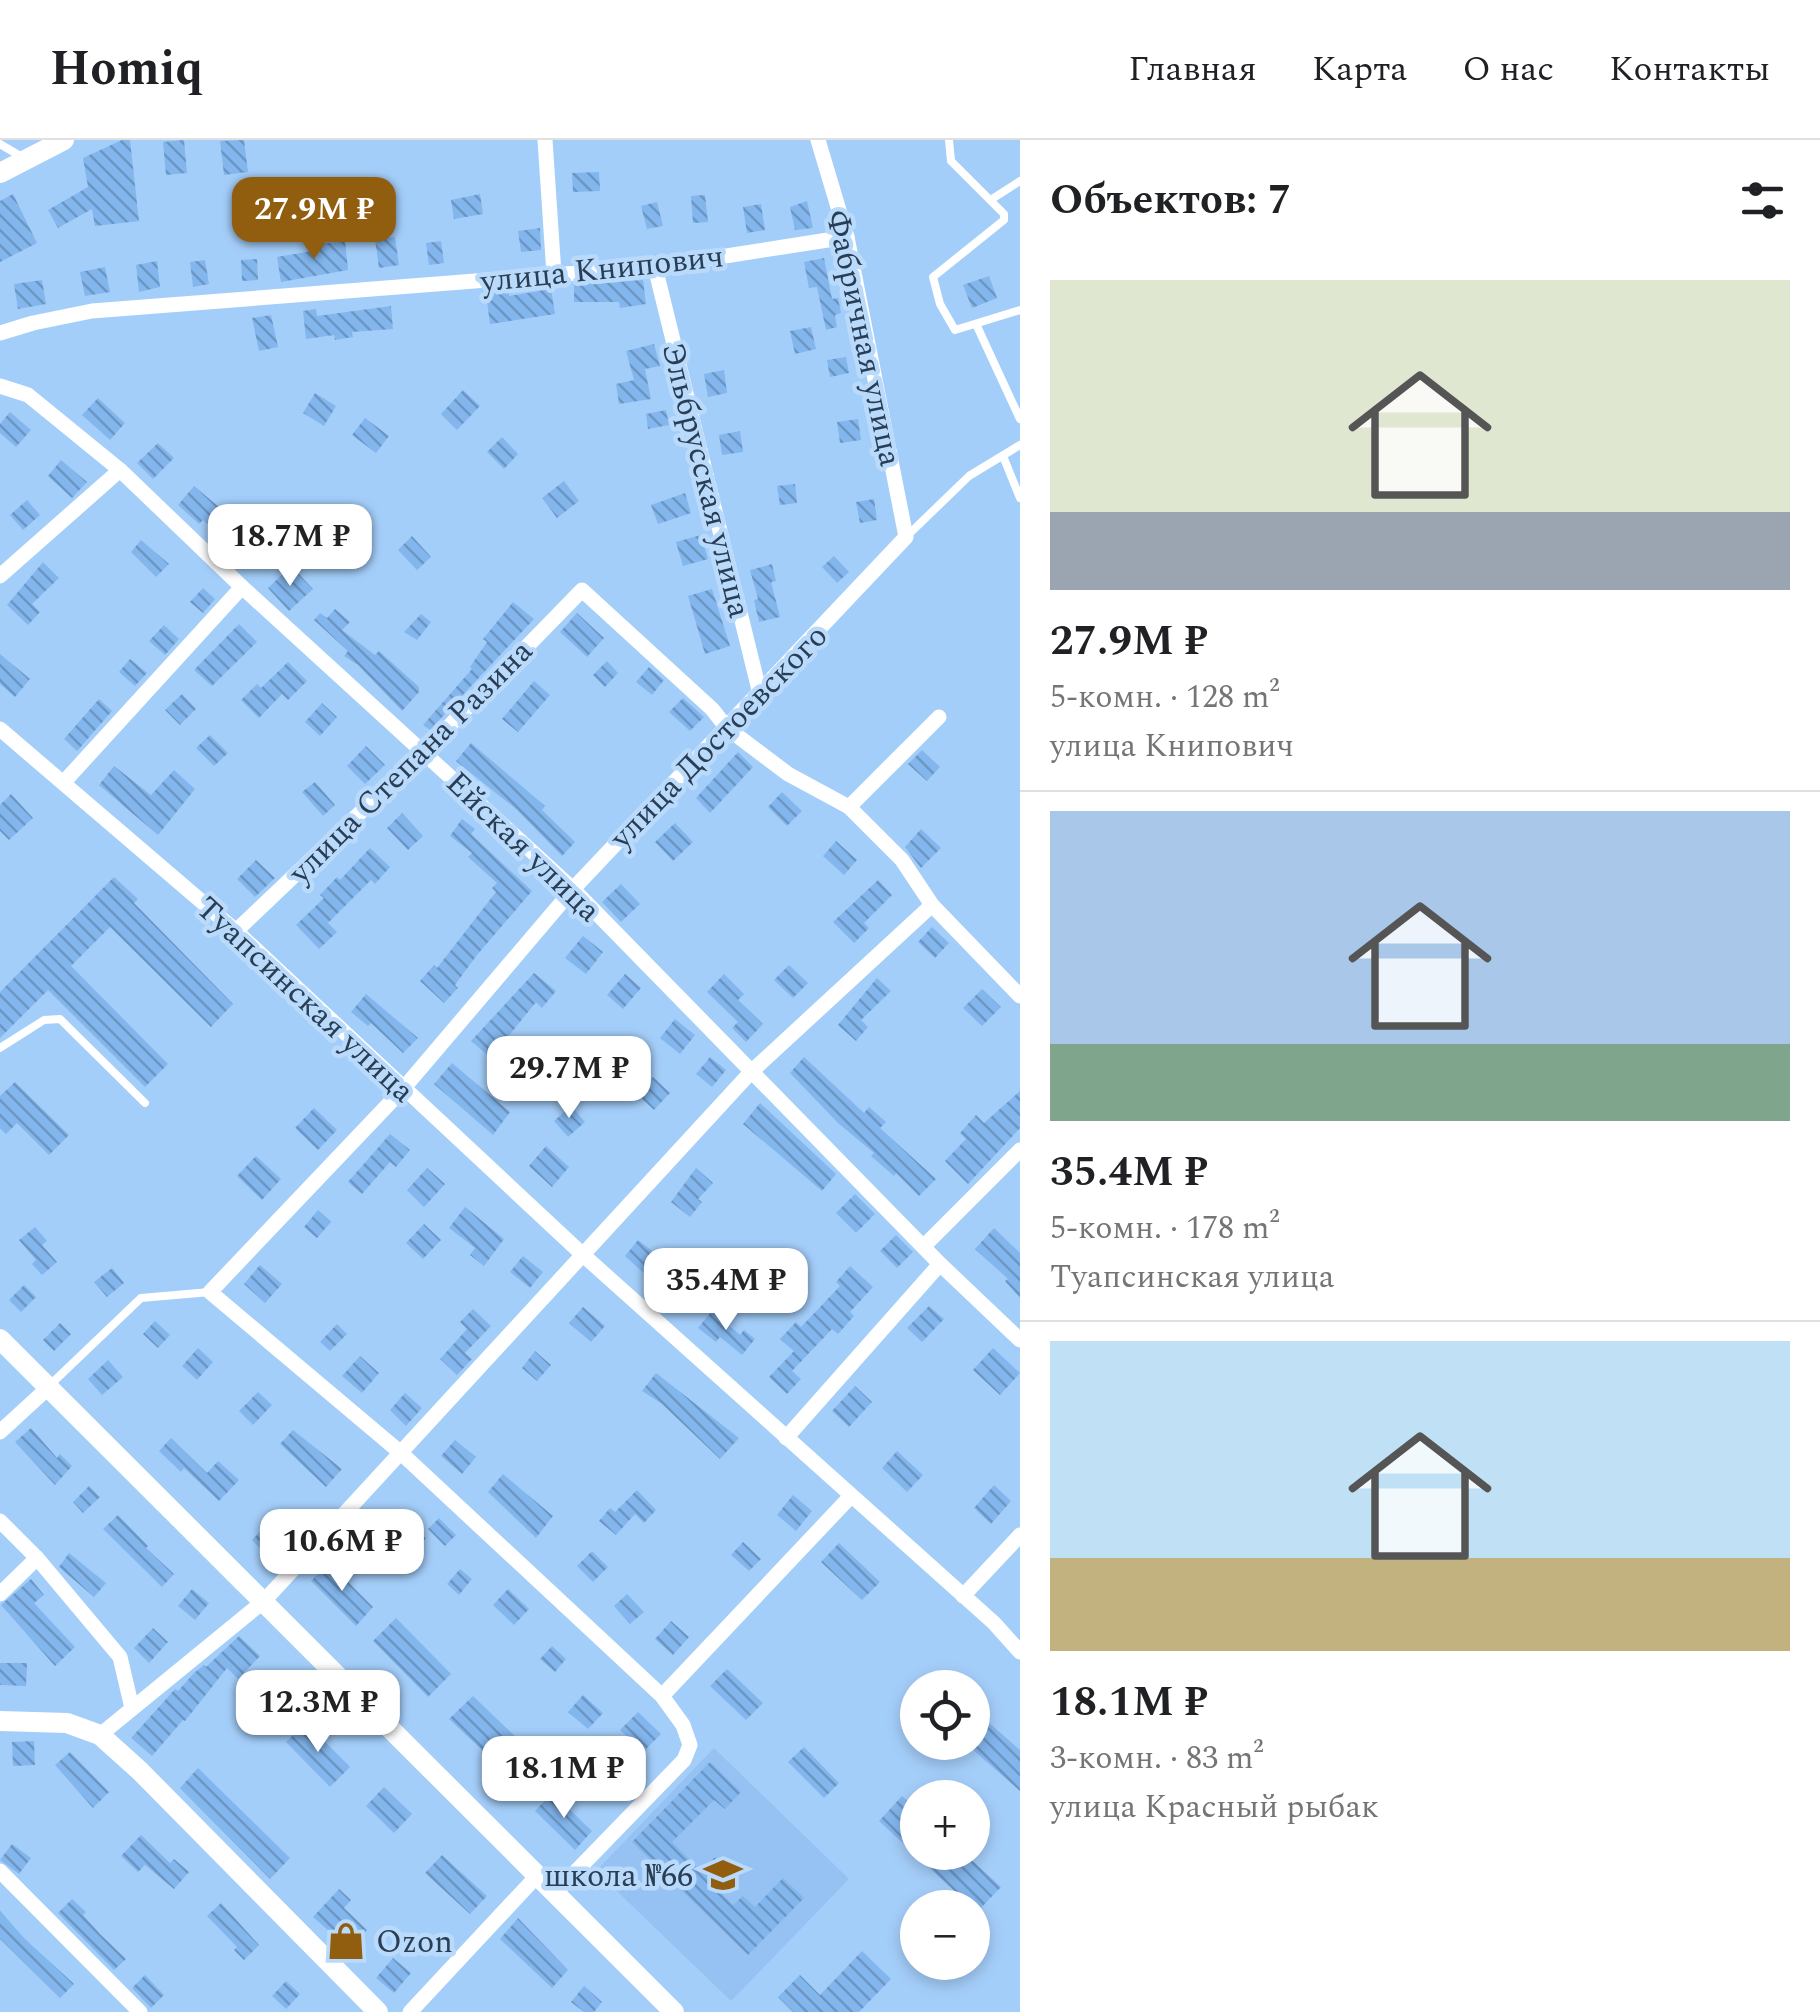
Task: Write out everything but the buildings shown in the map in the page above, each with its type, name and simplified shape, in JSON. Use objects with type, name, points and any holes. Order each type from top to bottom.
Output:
[{"type":"main road","points":[[0,172],[64,140]]},
{"type":"main road","points":[[0,1338],[674,2012]]},
{"type":"main road","points":[[0,1721],[68,1724],[100,1735],[140,1770],[378,2012]]},
{"type":"street","points":[[545,140],[554,274]]},
{"type":"street","name":"Фабричная улица","points":[[818,140],[848,237],[906,537]]},
{"type":"street","name":"улица Книпович","points":[[0,334],[92,310],[655,267],[848,237]]},
{"type":"street","name":"Эльбрусская улица","points":[[655,267],[760,694]]},
{"type":"street","name":"Ейская улица","points":[[0,386],[28,395],[120,470],[425,751],[572,889],[940,1264],[1020,1340]]},
{"type":"street","points":[[0,576],[120,470]]},
{"type":"street","name":"улица Достоевского","points":[[210,1292],[403,1089],[572,889],[906,537]]},
{"type":"street","points":[[64,782],[242,586]]},
{"type":"street","name":"улица Степана Разина","points":[[236,931],[425,751],[582,590],[712,709],[727,728]]},
{"type":"street","points":[[849,806],[939,716]]},
{"type":"street","points":[[727,728],[788,774],[849,806],[902,860],[932,905],[1020,996]]},
{"type":"street","name":"Туапсинская улица","points":[[0,729],[236,931],[582,1254],[963,1596],[1020,1652]]},
{"type":"street","points":[[100,1735],[264,1601],[750,1072],[932,905]]},
{"type":"street","points":[[924,1246],[1020,1150]]},
{"type":"street","points":[[786,1438],[940,1264]]},
{"type":"street","points":[[210,1292],[401,1453],[662,1696],[683,1725],[690,1745],[684,1760],[554,1894]]},
{"type":"street","points":[[0,1432],[49,1387]]},
{"type":"street","points":[[662,1696],[851,1496]]},
{"type":"street","points":[[0,1521],[37,1558],[120,1657],[132,1708]]},
{"type":"street","points":[[963,1596],[1020,1536]]},
{"type":"street","points":[[0,1594],[37,1558]]},
{"type":"street","points":[[0,1871],[140,2012]]},
{"type":"street","points":[[410,2012],[536,1877]]},
{"type":"lane","points":[[948,140],[950,161],[992,199],[1004,220],[933,277],[940,304],[956,330],[1020,310]]},
{"type":"lane","points":[[0,144],[26,159]]},
{"type":"lane","points":[[992,199],[1020,181]]},
{"type":"lane","points":[[976,324],[1020,418]]},
{"type":"lane","points":[[906,537],[970,476],[1020,445]]},
{"type":"lane","points":[[1003,456],[1020,498]]},
{"type":"lane","points":[[0,1048],[44,1020],[60,1018],[145,1103]]},
{"type":"lane","points":[[49,1387],[141,1298],[210,1292]]},
{"type":"shaded area","name":"школа №66","points":[[714,1748],[849,1879],[731,2001],[596,1871]]},
{"type":"place","name":"школа №66","points":[[723,1875]]},
{"type":"place","name":"Ozon","points":[[346,1941]]}]
